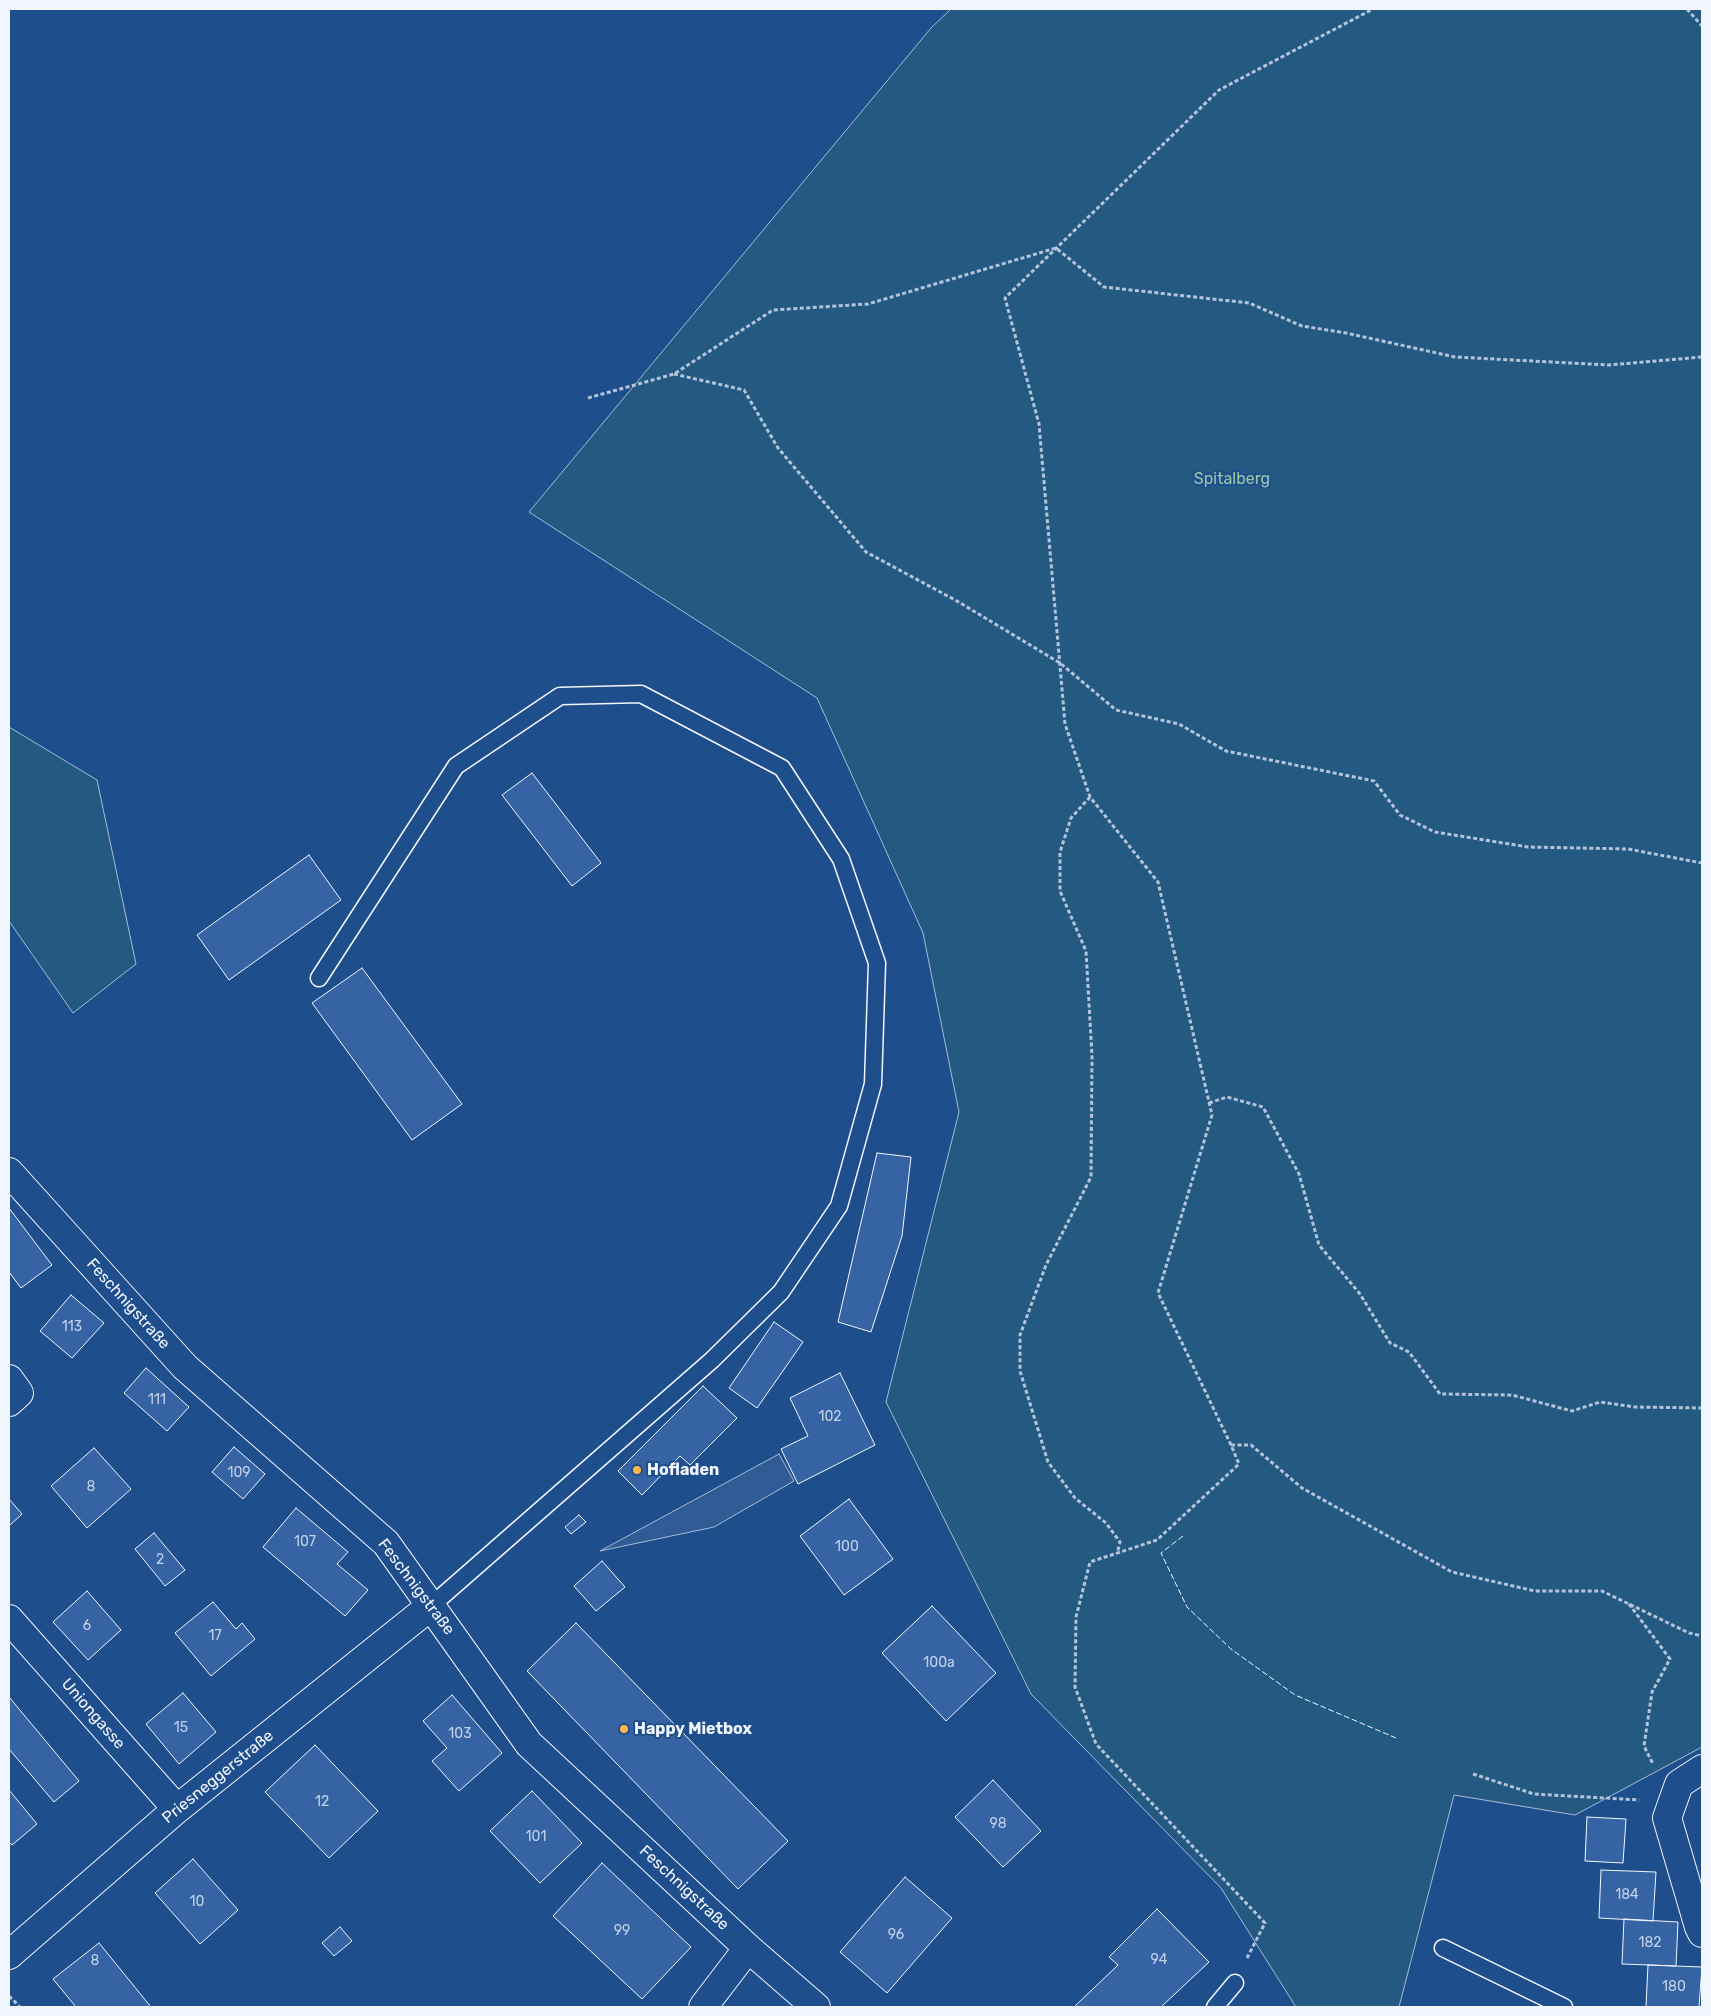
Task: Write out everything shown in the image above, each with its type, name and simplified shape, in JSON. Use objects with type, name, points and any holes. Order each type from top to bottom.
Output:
[{"type":"street","name":"Feschnigstraße","points":[[9,1172],[185,1367],[386,1543],[432,1605],[529,1744],[748,1948],[816,2007]]},
{"type":"street","points":[[9,1378],[19,1393],[9,1402]]},
{"type":"street","name":"Priesneggerstraße","points":[[9,1955],[177,1810],[432,1605]]},
{"type":"street","name":"Uniongasse","points":[[9,1619],[177,1810]]},
{"type":"street","points":[[1702,1769],[1679,1784],[1667,1818],[1702,1933]]},
{"type":"street","points":[[703,2007],[748,1948]]},
{"type":"lane","points":[[319,978],[456,766],[560,696],[641,694],[782,768],[841,859],[878,963],[873,1084],[839,1206],[781,1292],[712,1360],[432,1605]]},
{"type":"lane","points":[[1443,1948],[1564,2007]]},
{"type":"lane","points":[[1215,2007],[1235,1983]]},
{"type":"path","points":[[1235,1983],[1265,1922],[1096,1744],[1075,1686],[1076,1617],[1090,1562],[1157,1540],[1239,1464],[1158,1293],[1212,1115],[1158,882],[1090,796],[1065,724],[1039,424],[1004,298],[1219,90],[1373,9]]},
{"type":"path","points":[[1687,9],[1702,26]]},
{"type":"path","points":[[1056,248],[1104,287],[1250,303],[1302,326],[1346,333],[1455,357],[1609,365],[1702,357]]},
{"type":"path","points":[[588,398],[674,374],[773,310],[868,304],[1056,248]]},
{"type":"path","points":[[674,374],[744,390],[778,448],[866,552],[957,601],[1060,663],[1116,710],[1180,724],[1226,751],[1374,781],[1400,815],[1435,832],[1528,847],[1628,849],[1702,863]]},
{"type":"path","points":[[1090,796],[1071,818],[1068,826],[1060,852],[1060,891],[1086,951],[1092,1056],[1091,1177],[1046,1265],[1020,1335],[1020,1371],[1048,1462],[1075,1498],[1106,1522],[1120,1542],[1117,1554]]},
{"type":"path","points":[[1209,1103],[1227,1097],[1263,1107],[1300,1174],[1319,1245],[1360,1294],[1390,1343],[1409,1352],[1440,1394],[1512,1395],[1572,1411],[1600,1402],[1635,1407],[1702,1408]]},
{"type":"path","points":[[1231,1445],[1251,1445],[1302,1488],[1452,1572],[1536,1591],[1602,1591],[1689,1633],[1702,1636]]},
{"type":"path","points":[[1473,1774],[1534,1794],[1672,1802],[1644,1746],[1652,1692],[1670,1659],[1628,1603]]},
{"type":"path","points":[[9,1996],[20,2007]]},
{"type":"green space","name":"Spitalberg","points":[[951,9],[1702,9],[1702,1747],[1575,1815],[1454,1795],[1399,2007],[1296,2007],[1221,1888],[1031,1694],[886,1402],[959,1112],[923,933],[817,698],[529,512],[931,28]]},
{"type":"green space","points":[[9,727],[97,780],[136,964],[73,1013],[9,921]]},
{"type":"shaded area","points":[[779,1454],[794,1481],[714,1527],[600,1551]]},
{"type":"building","points":[[532,773],[601,863],[572,886],[502,795]]},
{"type":"building","points":[[309,855],[341,900],[229,980],[197,935]]},
{"type":"building","points":[[362,968],[462,1104],[412,1140],[312,1003]]},
{"type":"building","points":[[877,1153],[911,1157],[902,1236],[871,1332],[838,1322]]},
{"type":"building","points":[[9,1208],[52,1265],[21,1288],[9,1272]]},
{"type":"building","points":[[71,1295],[104,1323],[72,1358],[40,1331]]},
{"type":"building","points":[[774,1322],[803,1342],[757,1408],[729,1388]]},
{"type":"building","points":[[146,1368],[189,1407],[167,1431],[124,1393]]},
{"type":"building","points":[[840,1373],[875,1445],[798,1484],[781,1449],[808,1436],[790,1398]]},
{"type":"building","points":[[703,1386],[737,1418],[690,1465],[680,1456],[642,1495],[618,1471]]},
{"type":"building","points":[[234,1447],[265,1474],[243,1499],[212,1472]]},
{"type":"building","points":[[94,1448],[131,1489],[87,1528],[51,1486]]},
{"type":"building","points":[[9,1499],[22,1514],[9,1526]]},
{"type":"building","points":[[849,1499],[893,1559],[844,1595],[800,1536]]},
{"type":"building","points":[[296,1508],[348,1552],[337,1564],[368,1590],[345,1616],[263,1547]]},
{"type":"building","points":[[579,1515],[586,1522],[571,1534],[565,1527]]},
{"type":"building","points":[[154,1533],[185,1570],[165,1586],[135,1549]]},
{"type":"building","points":[[602,1561],[625,1587],[596,1611],[574,1586]]},
{"type":"building","points":[[87,1591],[121,1630],[88,1660],[53,1622]]},
{"type":"building","points":[[213,1602],[236,1629],[242,1623],[255,1639],[211,1676],[175,1633]]},
{"type":"building","points":[[932,1606],[996,1673],[946,1721],[882,1653]]},
{"type":"building","points":[[576,1623],[788,1841],[738,1889],[527,1671]]},
{"type":"building","points":[[183,1693],[216,1732],[179,1764],[146,1724]]},
{"type":"building","points":[[452,1695],[502,1753],[459,1791],[432,1761],[447,1748],[423,1721]]},
{"type":"building","points":[[9,1697],[79,1781],[54,1802],[9,1749]]},
{"type":"building","points":[[315,1745],[378,1811],[329,1858],[265,1792]]},
{"type":"building","points":[[993,1780],[1041,1831],[1003,1867],[955,1817]]},
{"type":"building","points":[[9,1790],[37,1824],[12,1845],[9,1842]]},
{"type":"building","points":[[532,1791],[582,1843],[540,1883],[490,1831]]},
{"type":"building","points":[[1587,1817],[1626,1819],[1623,1863],[1585,1861]]},
{"type":"building","points":[[193,1859],[238,1910],[200,1944],[155,1893]]},
{"type":"building","points":[[602,1863],[691,1947],[642,1999],[553,1916]]},
{"type":"building","points":[[1601,1870],[1656,1872],[1653,1921],[1599,1918]]},
{"type":"building","points":[[905,1877],[952,1918],[887,1993],[840,1952]]},
{"type":"building","points":[[1157,1909],[1209,1962],[1161,2007],[1074,2007],[1118,1965],[1109,1957]]},
{"type":"building","points":[[1624,1919],[1678,1922],[1676,1966],[1622,1964]]},
{"type":"building","points":[[340,1927],[352,1941],[334,1956],[322,1943]]},
{"type":"building","points":[[99,1943],[151,2007],[76,2007],[53,1979]]},
{"type":"building","points":[[1648,1965],[1702,1967],[1699,2007],[1646,2007]]},
{"type":"fence","points":[[1183,1536],[1161,1553],[1187,1607],[1231,1649],[1295,1695],[1396,1738]]},
{"type":"place","name":"Hofladen","points":[[637,1470]]},
{"type":"place","name":"Happy Mietbox","points":[[624,1729]]}]
